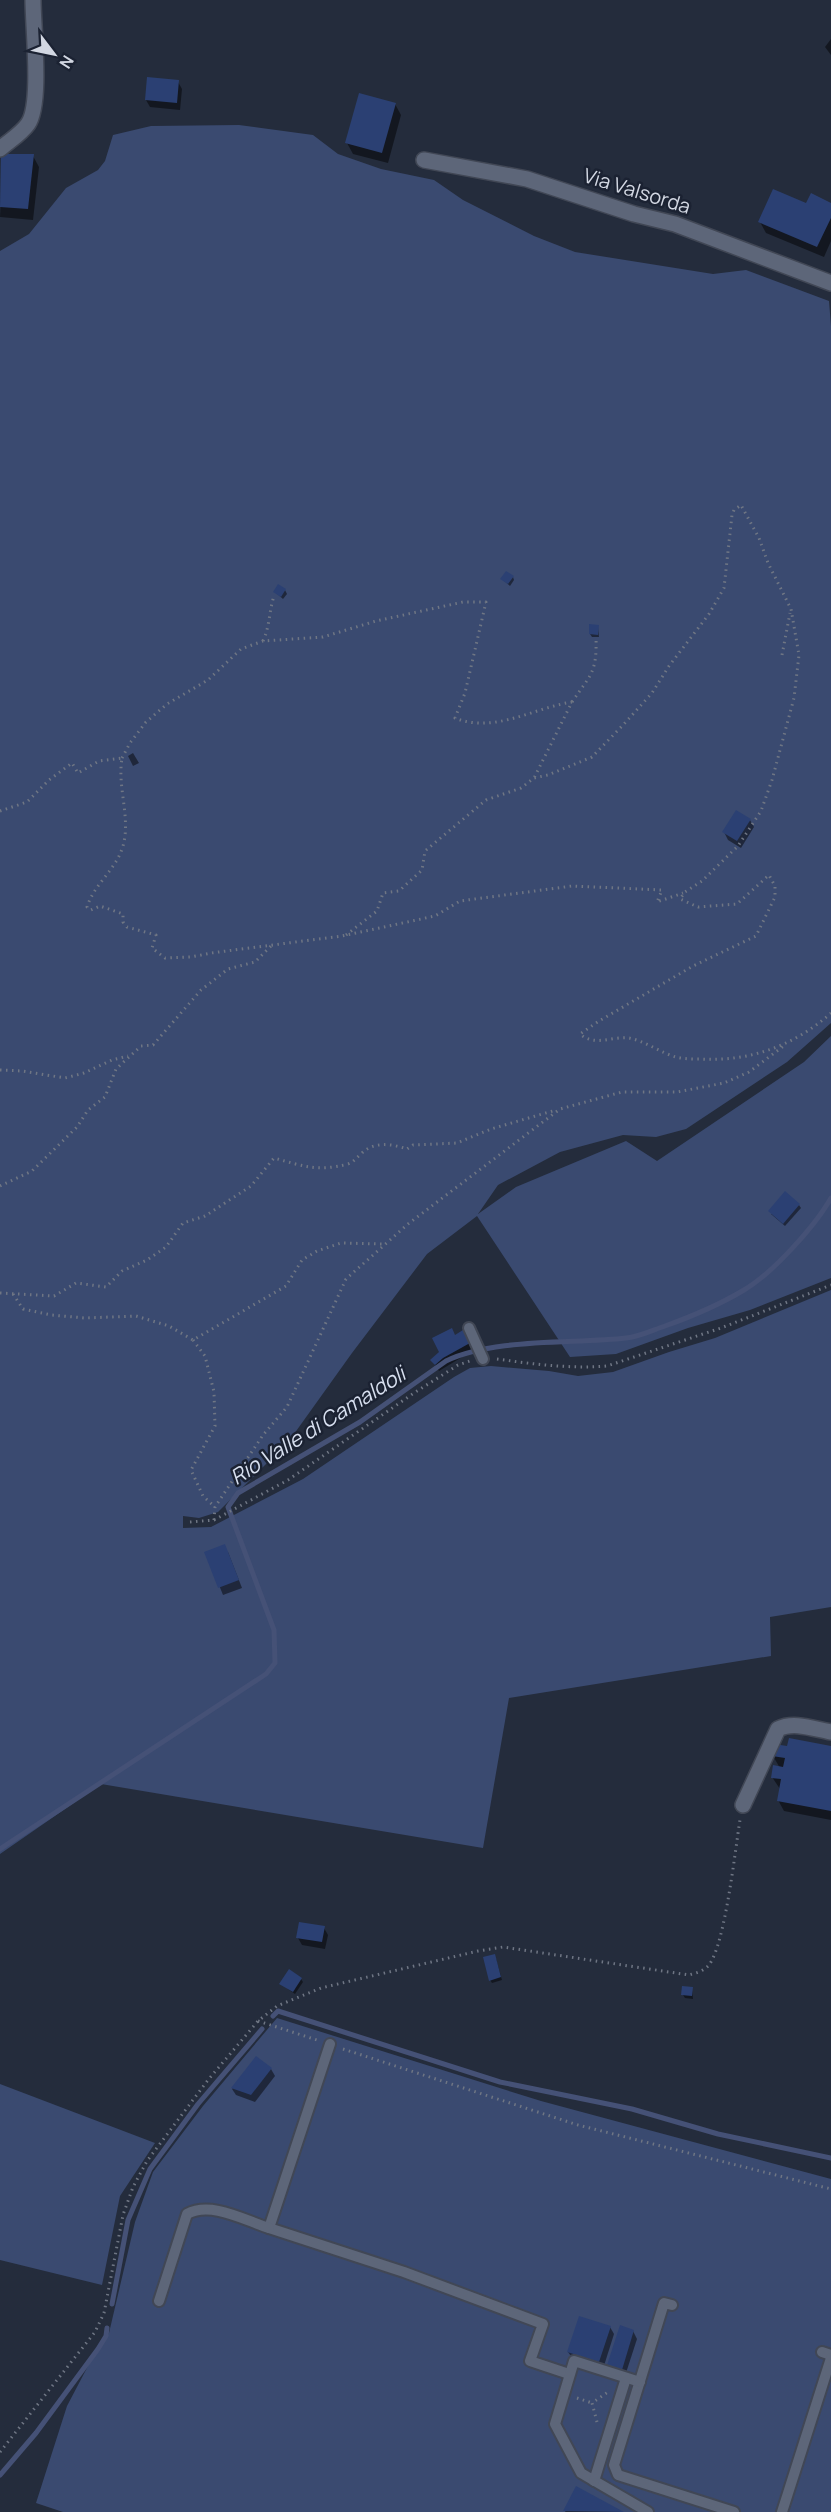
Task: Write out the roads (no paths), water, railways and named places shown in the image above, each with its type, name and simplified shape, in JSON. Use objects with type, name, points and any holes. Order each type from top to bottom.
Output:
[{"type":"street","points":[[0,148],[29,123],[33,111],[35,68],[33,0]]},
{"type":"street","name":"Via Valsorda","points":[[424,160],[527,179],[634,214],[675,224],[831,283]]},
{"type":"street","points":[[743,1805],[778,1729],[785,1725],[794,1725],[831,1732]]},
{"type":"lane","points":[[469,1328],[483,1359]]},
{"type":"lane","points":[[269,2228],[330,2044]]},
{"type":"lane","points":[[159,2301],[187,2214],[197,2209],[208,2209],[404,2272],[543,2324],[530,2361],[569,2374]]},
{"type":"lane","points":[[672,2305],[664,2303],[655,2346],[629,2430],[614,2465],[618,2475],[704,2507],[734,2512]]},
{"type":"lane","points":[[782,2512],[787,2478],[828,2355]]},
{"type":"lane","points":[[641,2387],[626,2378],[574,2361],[555,2424],[581,2473],[648,2512]]},
{"type":"lane","points":[[594,2481],[626,2378]]},
{"type":"waterway","name":"Rio Valle di Camaldoli","points":[[0,1849],[266,1674],[275,1663],[274,1630],[228,1507],[238,1493],[360,1422],[446,1361],[465,1354],[510,1345],[631,1337],[686,1318],[725,1301],[744,1290],[780,1261],[804,1235],[831,1198]]},
{"type":"waterway","points":[[273,2016],[278,2011],[500,2082],[632,2109],[718,2134],[831,2158]]},
{"type":"waterway","points":[[112,2304],[128,2220],[150,2169],[198,2104],[262,2029]]},
{"type":"waterway","points":[[0,2475],[36,2433],[98,2349],[106,2336],[107,2328]]}]
